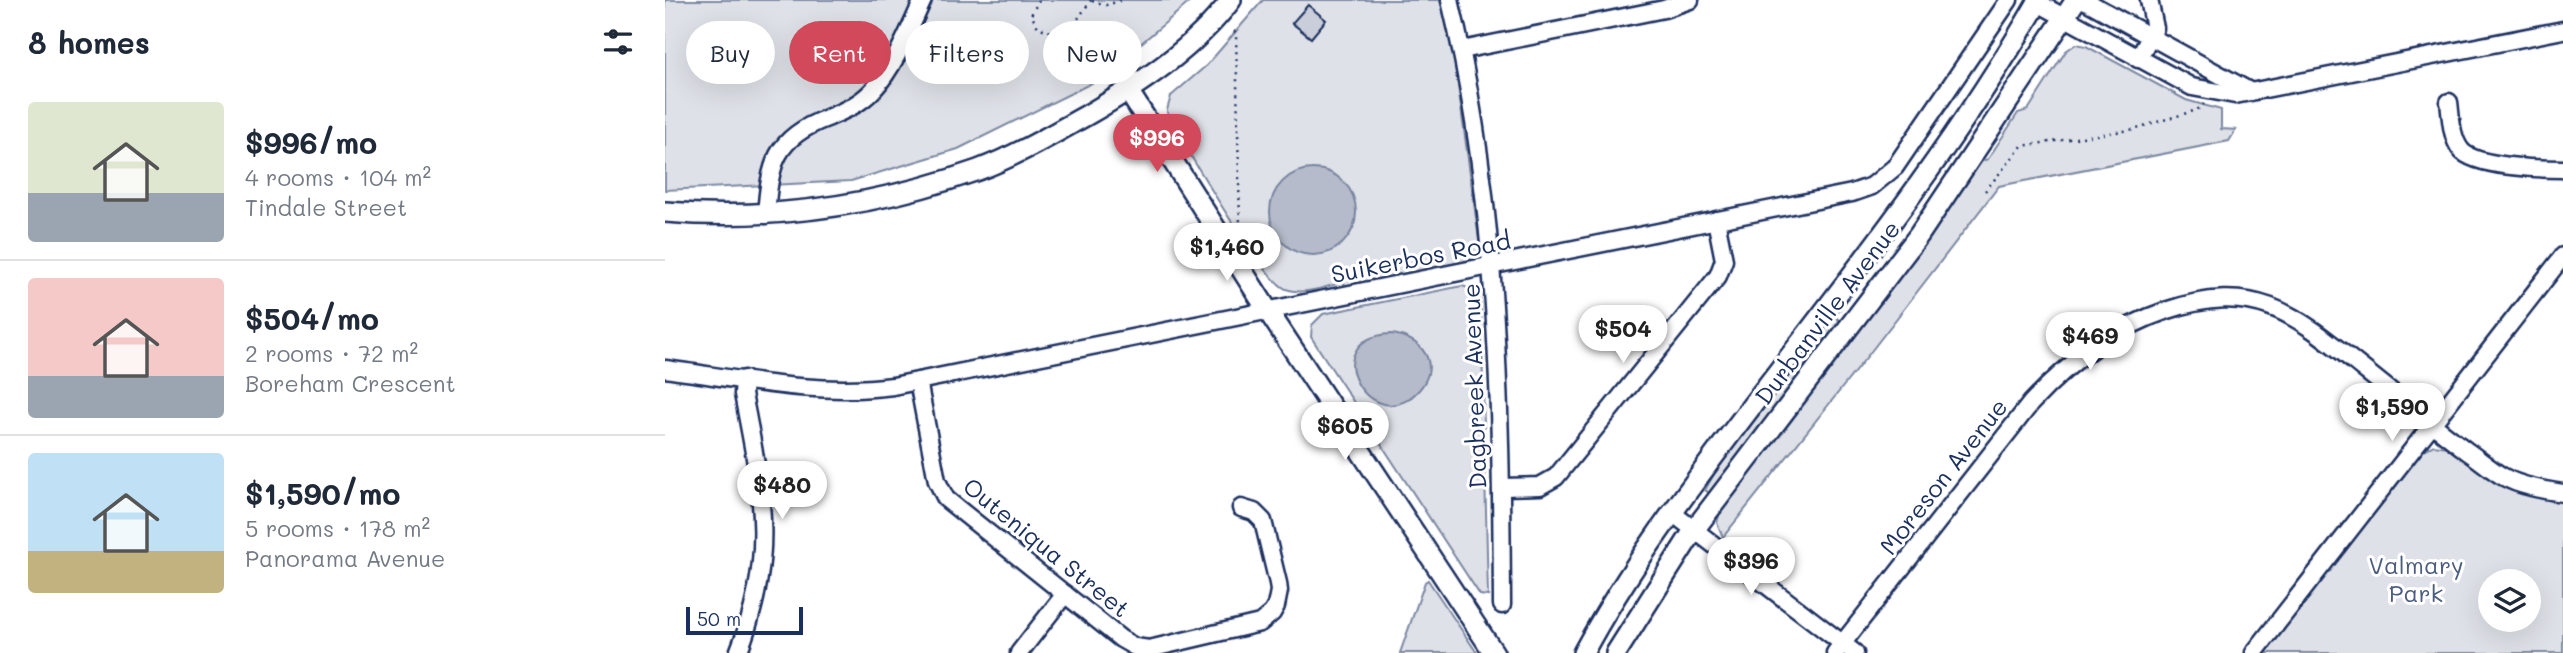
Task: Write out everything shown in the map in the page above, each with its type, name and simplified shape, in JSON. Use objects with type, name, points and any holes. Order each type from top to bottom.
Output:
[{"type":"main road","points":[[665,212],[766,215],[867,202],[979,169],[1030,147],[1129,92],[1186,46],[1231,0]]},
{"type":"main road","name":"Durbanville Avenue","points":[[1616,653],[1694,530],[1919,235],[2076,0]]},
{"type":"main road","name":"Durbanville Avenue","points":[[1583,653],[1614,599],[1671,512],[1911,196],[2039,1]]},
{"type":"main road","points":[[1129,92],[1268,311],[1494,653]]},
{"type":"street","points":[[766,215],[769,176],[778,154],[790,137],[799,130],[850,109],[873,90],[904,43],[923,0]]},
{"type":"street","name":"Dagbreek Avenue","points":[[1450,0],[1462,50],[1493,267],[1502,487],[1502,605]]},
{"type":"street","name":"Suikerbos Road","points":[[665,369],[842,391],[872,389],[1493,267],[1852,193],[1881,180],[1895,167],[2009,0]]},
{"type":"street","points":[[2084,0],[2251,92]]},
{"type":"street","points":[[2138,59],[2155,28],[2149,0]]},
{"type":"street","points":[[1462,50],[1664,9],[1687,1]]},
{"type":"street","points":[[2039,1],[2181,81],[2204,90],[2235,95],[2563,30]]},
{"type":"street","points":[[2449,102],[2454,134],[2464,153],[2481,160],[2525,168],[2563,169]]},
{"type":"street","points":[[1502,487],[1541,486],[1556,477],[1718,276],[1724,260],[1716,220]]},
{"type":"street","points":[[2253,653],[2563,256]]},
{"type":"street","name":"Moreson Avenue","points":[[1844,650],[2031,403],[2091,348],[2143,319],[2182,305],[2233,299],[2267,305],[2301,320],[2431,424],[2503,477],[2563,494]]},
{"type":"street","points":[[738,653],[753,610],[764,544],[762,503],[743,394],[744,379]]},
{"type":"street","name":"Outeniqua Street","points":[[918,381],[937,481],[942,493],[1128,644],[1142,649],[1156,648],[1260,623],[1272,613],[1279,591],[1263,522],[1254,512],[1241,508]]},
{"type":"street","points":[[1671,512],[1844,650]]},
{"type":"street","points":[[1019,653],[1065,594]]},
{"type":"path","points":[[1038,0],[1031,15],[1038,27],[1053,33],[1073,26],[1091,0],[1106,5],[1123,0]]},
{"type":"path","points":[[1234,31],[1240,200],[1238,232]]},
{"type":"path","points":[[1985,191],[2022,146],[2130,130],[2197,110],[2204,104]]},
{"type":"green space","points":[[665,0],[1192,0],[1142,43],[1142,21],[1043,21],[1043,84],[1090,84],[958,149],[851,181],[665,190]]},
{"type":"green space","points":[[1263,0],[1440,0],[1453,49],[1480,247],[1476,259],[1345,287],[1344,282],[1300,291],[1286,289],[1260,263],[1168,118],[1167,110],[1171,96],[1207,65]]},
{"type":"green space","points":[[2076,44],[2086,46],[2186,100],[2221,110],[2221,129],[2236,130],[2229,141],[1999,186],[1723,537],[1717,523],[1720,511],[1894,285],[1982,161],[1988,159],[2018,113],[2028,110],[2066,51]]},
{"type":"green space","points":[[1462,286],[1475,290],[1481,301],[1488,596],[1480,595],[1311,337],[1312,325],[1323,314]]},
{"type":"green space","points":[[1835,316],[1841,322],[1709,493],[1705,490],[1722,460]]},
{"type":"green space","name":"Valmary Park","points":[[2434,445],[2447,447],[2501,485],[2563,502],[2563,653],[2264,653],[2424,450]]},
{"type":"green space","points":[[1428,580],[1477,653],[1400,653]]},
{"type":"water","points":[[1313,169],[1337,176],[1349,188],[1356,212],[1349,236],[1337,248],[1313,255],[1289,248],[1277,236],[1270,212],[1277,188],[1289,176]]},
{"type":"water","points":[[1391,334],[1402,336],[1419,346],[1425,354],[1429,371],[1418,391],[1400,403],[1383,404],[1368,396],[1357,383],[1352,367],[1355,352],[1368,340]]},
{"type":"building","points":[[1308,5],[1326,20],[1311,38],[1292,23]]}]
